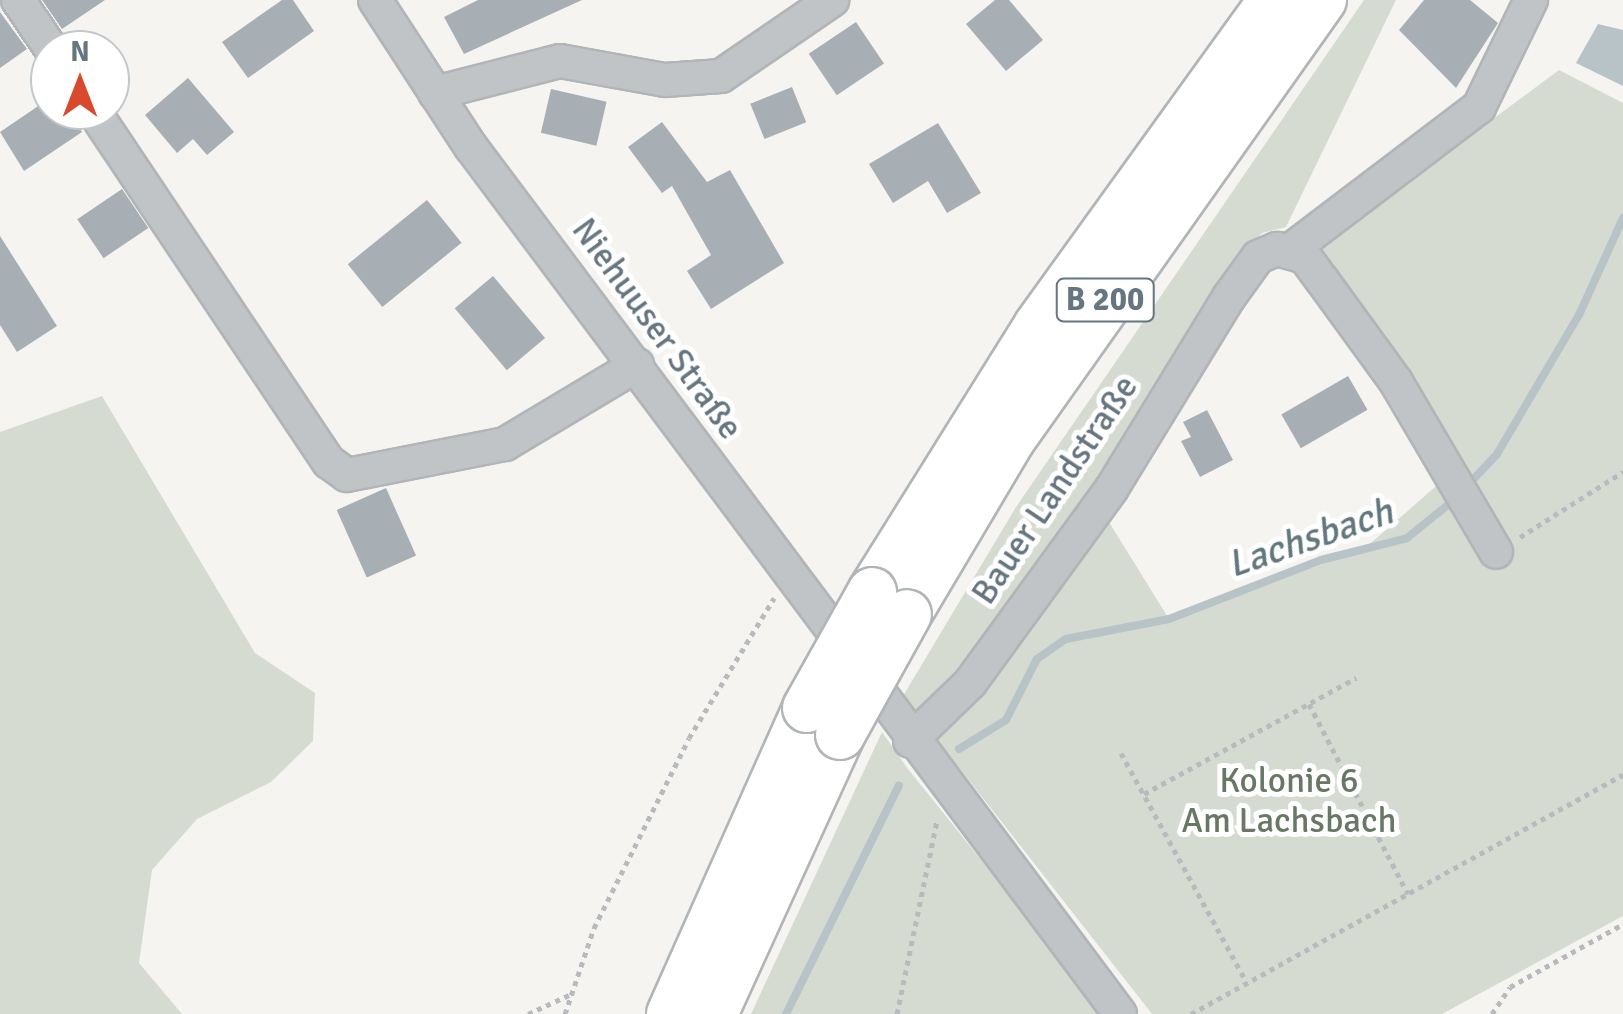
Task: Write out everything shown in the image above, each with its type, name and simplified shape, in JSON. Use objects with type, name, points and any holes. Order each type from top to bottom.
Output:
[{"type":"highway","name":"B 200","points":[[671,1014],[1028,342],[1274,0]]},
{"type":"highway","name":"B 200","points":[[890,603],[1322,0]]},
{"type":"highway","name":"B 200","points":[[713,1014],[824,721]]},
{"type":"street","points":[[18,0],[38,30]]},
{"type":"street","name":"Niehuuser Straße","points":[[375,0],[435,94],[910,741]]},
{"type":"street","points":[[435,94],[560,61],[665,80],[721,76],[832,0]]},
{"type":"street","name":"Bauer Landstraße","points":[[910,741],[970,683],[1090,518],[1258,257],[1292,249],[1467,119],[1531,0]]},
{"type":"street","points":[[107,130],[347,475],[504,444],[637,365]]},
{"type":"street","points":[[1292,249],[1396,382],[1496,552]]},
{"type":"street","points":[[910,741],[1120,1014]]},
{"type":"path","points":[[1496,552],[1623,472]]},
{"type":"path","points":[[565,1014],[689,738],[787,576]]},
{"type":"path","points":[[1144,794],[1356,678]]},
{"type":"path","points":[[1309,704],[1408,894]]},
{"type":"path","points":[[1122,753],[1246,981]]},
{"type":"path","points":[[1191,1014],[1623,775]]},
{"type":"path","points":[[898,1014],[916,889],[946,788]]},
{"type":"path","points":[[1492,1014],[1510,987],[1623,924]]},
{"type":"path","points":[[528,1014],[571,994]]},
{"type":"green space","name":"Kolonie 6 Am Lachsbach","points":[[1364,0],[1396,0],[1286,227],[1262,233],[1228,268],[1091,493],[1169,619],[1364,549],[1458,467],[1405,369],[1319,248],[1559,70],[1623,103],[1623,916],[1442,1014],[1152,1014],[903,696],[1016,507]]},
{"type":"green space","points":[[102,396],[255,653],[315,693],[313,741],[271,782],[197,819],[152,870],[139,963],[182,1014],[0,1014],[0,432]]},
{"type":"green space","points":[[882,732],[908,769],[1105,1014],[751,1014]]},
{"type":"shaded area","points":[[1598,24],[1623,30],[1623,86],[1576,63]]},
{"type":"building","points":[[42,0],[105,0],[62,29]]},
{"type":"building","points":[[282,0],[293,0],[314,31],[248,78],[222,42]]},
{"type":"building","points":[[478,0],[582,0],[464,54],[444,17]]},
{"type":"building","points":[[995,0],[1009,0],[1043,40],[1006,71],[966,24]]},
{"type":"building","points":[[1424,0],[1470,0],[1498,23],[1456,88],[1399,30]]},
{"type":"building","points":[[0,12],[27,49],[0,68]]},
{"type":"building","points":[[856,22],[884,63],[837,95],[809,54]]},
{"type":"building","points":[[188,78],[234,132],[207,155],[193,139],[177,153],[145,115]]},
{"type":"building","points":[[792,87],[806,122],[765,139],[750,104]]},
{"type":"building","points":[[551,89],[607,102],[596,146],[541,133]]},
{"type":"building","points":[[30,112],[30,130],[82,132],[24,171],[0,132]]},
{"type":"building","points":[[662,122],[707,182],[730,170],[784,263],[711,309],[687,271],[711,255],[672,186],[662,193],[628,147]]},
{"type":"building","points":[[938,123],[981,193],[947,213],[928,181],[893,203],[869,164]]},
{"type":"building","points":[[122,189],[148,228],[104,258],[77,219]]},
{"type":"building","points":[[427,200],[462,243],[382,307],[348,264]]},
{"type":"building","points":[[0,236],[57,326],[17,352],[0,325]]},
{"type":"building","points":[[493,276],[545,338],[507,370],[455,308]]},
{"type":"building","points":[[1348,376],[1368,410],[1301,448],[1281,414]]},
{"type":"building","points":[[1207,410],[1233,460],[1200,477],[1181,441],[1191,437],[1183,422]]},
{"type":"building","points":[[386,488],[416,556],[367,578],[337,510]]},
{"type":"waterway","points":[[1467,486],[1497,454],[1579,315],[1623,218]]},
{"type":"waterway","name":"Lachsbach","points":[[959,749],[1006,720],[1037,659],[1066,639],[1169,619],[1321,560],[1407,538],[1454,500]]},
{"type":"waterway","name":"Lachsbach","points":[[786,1014],[899,785]]}]
